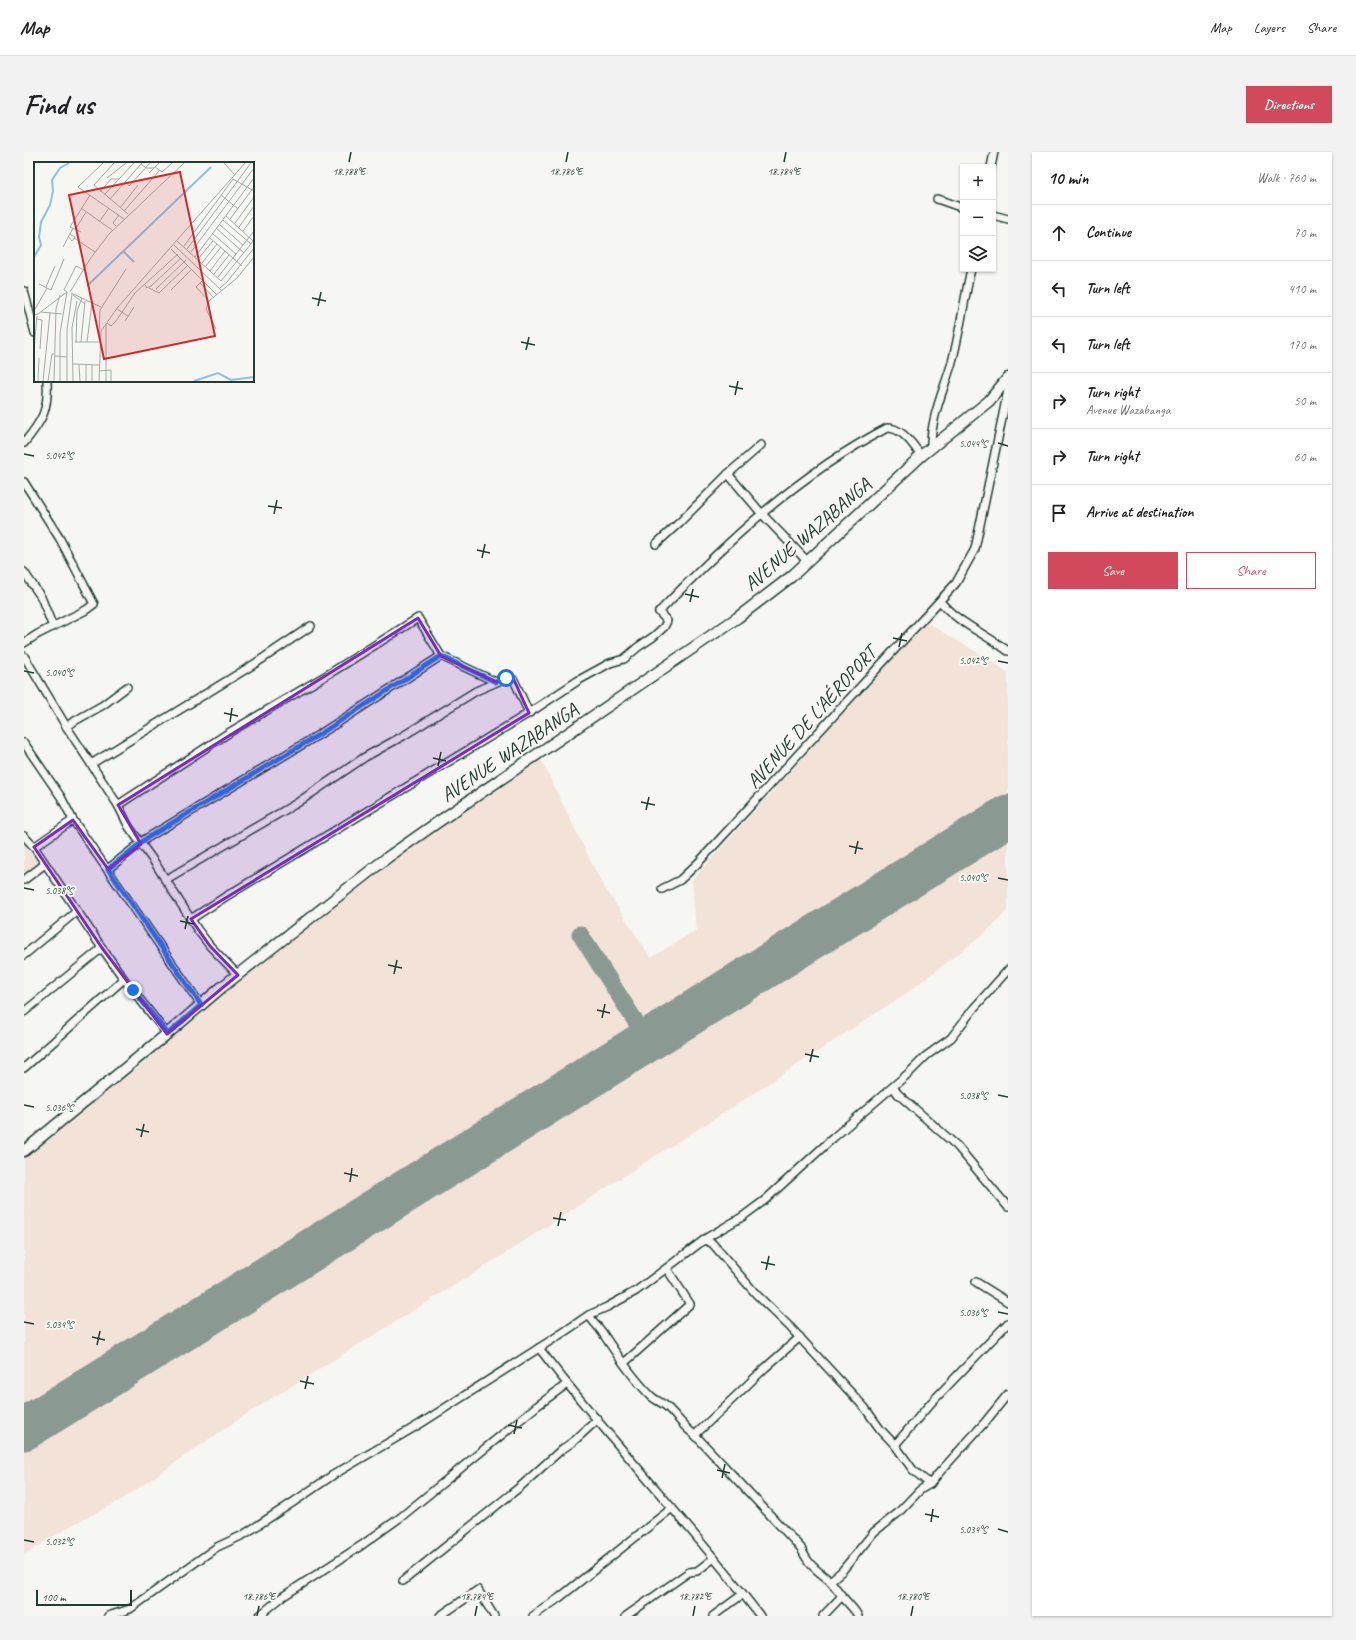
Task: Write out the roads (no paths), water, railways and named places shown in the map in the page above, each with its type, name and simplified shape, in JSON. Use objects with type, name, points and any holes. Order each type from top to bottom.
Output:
[{"type":"main road","name":"AVENUE WAZABANGA","points":[[24,1150],[168,1034],[238,975],[388,857],[737,618],[808,562],[921,456],[989,401],[1008,378]]},
{"type":"street","points":[[992,164],[994,152]]},
{"type":"street","points":[[937,199],[960,207]]},
{"type":"street","points":[[996,216],[1008,219]]},
{"type":"street","points":[[931,448],[933,424],[952,361],[970,272]]},
{"type":"street","points":[[24,291],[34,329]]},
{"type":"street","points":[[24,443],[37,426],[45,410],[48,396],[47,382]]},
{"type":"street","name":"AVENUE DE L'AÉROPORT","points":[[662,889],[680,880],[698,864],[956,584],[974,549],[1008,390]]},
{"type":"street","points":[[1000,427],[1008,429]]},
{"type":"street","points":[[191,919],[530,713],[579,680],[610,663],[624,659],[653,637],[667,623],[666,619],[659,612],[702,567],[762,514],[805,479],[835,458],[887,428],[896,430],[913,443],[921,456]]},
{"type":"street","points":[[656,544],[728,474],[762,446]]},
{"type":"street","points":[[728,474],[762,514],[808,562]]},
{"type":"street","points":[[24,482],[60,539],[94,602],[91,607],[24,643]]},
{"type":"street","points":[[24,572],[41,597],[53,627]]},
{"type":"street","points":[[940,601],[950,613],[1008,651]]},
{"type":"street","points":[[118,805],[142,787],[230,732],[332,672],[418,618],[441,656],[496,682]]},
{"type":"street","points":[[91,764],[256,663],[311,626]]},
{"type":"street","points":[[24,656],[66,726],[118,805],[129,827],[210,946],[238,975]]},
{"type":"street","points":[[108,869],[147,838],[357,711],[441,656]]},
{"type":"street","points":[[165,880],[297,803],[364,758],[476,691],[506,678],[514,680],[530,713]]},
{"type":"street","points":[[66,726],[103,705],[127,687]]},
{"type":"street","points":[[24,743],[61,797],[73,820],[201,1005]]},
{"type":"street","points":[[34,847],[73,820]]},
{"type":"street","points":[[24,836],[34,847],[124,979],[168,1034]]},
{"type":"street","points":[[24,880],[45,864]]},
{"type":"street","points":[[24,955],[77,911]]},
{"type":"street","points":[[24,1012],[102,948]]},
{"type":"street","points":[[108,1616],[130,1609],[217,1547],[242,1536],[333,1475],[420,1424],[589,1315],[607,1307],[636,1290],[667,1269],[704,1240],[742,1217],[766,1200],[926,1056],[951,1038],[974,1008],[1008,970]]},
{"type":"street","points":[[24,1068],[124,979]]},
{"type":"street","points":[[893,1087],[898,1094],[957,1146],[1008,1207]]},
{"type":"street","points":[[704,1240],[712,1243],[756,1294],[800,1337],[865,1408],[913,1470],[930,1484]]},
{"type":"street","points":[[624,1363],[690,1304],[667,1269]]},
{"type":"street","points":[[976,1282],[1008,1302]]},
{"type":"street","points":[[589,1315],[624,1363],[652,1396],[667,1407],[689,1431],[695,1435],[801,1548],[806,1560],[830,1581],[854,1608],[858,1616]]},
{"type":"street","points":[[895,1445],[930,1404],[1008,1324]]},
{"type":"street","points":[[695,1435],[765,1368],[800,1337]]},
{"type":"street","points":[[539,1348],[567,1384],[672,1508],[690,1527],[760,1616]]},
{"type":"street","points":[[259,1616],[282,1597],[362,1545],[401,1517],[531,1411],[567,1384]]},
{"type":"street","points":[[830,1581],[842,1571],[874,1532],[898,1514],[920,1490],[930,1484],[986,1422],[1008,1394]]},
{"type":"street","points":[[403,1581],[515,1491],[598,1419]]},
{"type":"street","points":[[533,1616],[565,1593],[672,1508]]},
{"type":"street","points":[[626,1616],[689,1572],[697,1571],[714,1558]]},
{"type":"street","points":[[440,1616],[478,1590],[494,1616]]},
{"type":"street","points":[[713,1616],[743,1594]]},
{"type":"street","points":[[823,1616],[842,1596]]}]
